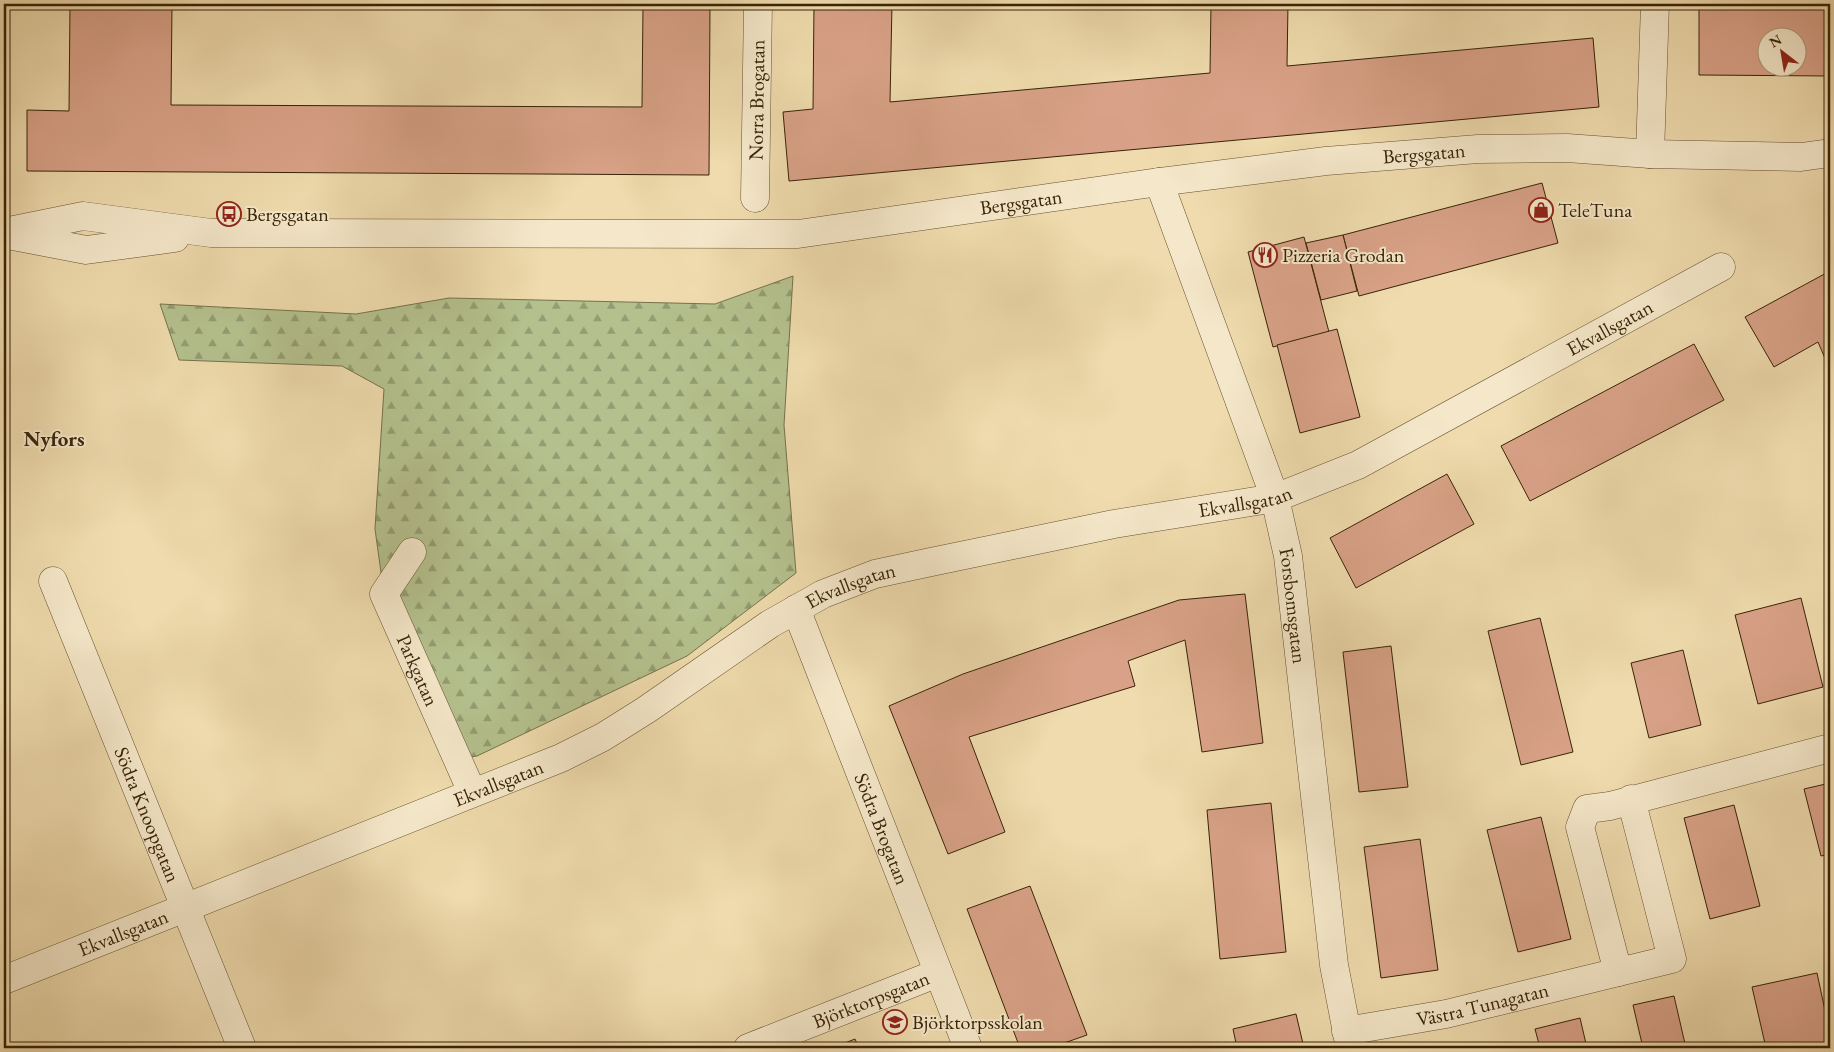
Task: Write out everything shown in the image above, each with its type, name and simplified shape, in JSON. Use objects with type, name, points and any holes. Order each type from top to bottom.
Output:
[{"type":"street","name":"Norra Brogatan","points":[[755,198],[758,4]]},
{"type":"street","points":[[1650,154],[1655,4]]},
{"type":"street","name":"Bergsgatan","points":[[4,233],[86,250],[211,232],[798,234],[1159,182],[1326,161],[1478,149],[1567,148],[1650,154],[1801,158],[1830,153]]},
{"type":"street","name":"Forsbomsgatan","points":[[1159,182],[1275,498],[1288,556],[1334,965],[1348,1040]]},
{"type":"street","name":"Ekvallsgatan","points":[[4,980],[185,906],[562,758],[603,737],[646,710],[770,624],[823,594],[875,574],[1114,524],[1275,498],[1358,465],[1721,266]]},
{"type":"street","name":"Parkgatan","points":[[412,552],[384,594],[472,792]]},
{"type":"street","name":"Södra Knoopgatan","points":[[53,581],[242,1048]]},
{"type":"street","name":"Södra Brogatan","points":[[796,609],[968,1048]]},
{"type":"street","points":[[1618,972],[1580,828],[1587,809],[1610,806],[1830,748]]},
{"type":"street","name":"Västra Tunagatan","points":[[1348,1040],[1672,959],[1631,799]]},
{"type":"street","name":"Björktorpsgatan","points":[[748,1048],[938,974]]},
{"type":"green space","points":[[793,276],[784,425],[796,573],[687,656],[477,756],[457,759],[384,594],[375,529],[384,389],[342,366],[179,360],[160,304],[356,314],[449,298],[715,304]]},
{"type":"building","points":[[70,4],[172,4],[171,105],[642,107],[643,4],[710,4],[709,175],[27,171],[27,110],[69,111]]},
{"type":"building","points":[[814,4],[892,4],[890,102],[1210,73],[1211,4],[1288,4],[1287,66],[1593,38],[1599,107],[789,181],[783,112],[813,109]]},
{"type":"building","points":[[1699,4],[1830,4],[1830,76],[1806,76],[1806,28],[1756,28],[1756,75],[1699,75]]},
{"type":"building","points":[[1542,183],[1558,243],[1359,296],[1343,235]]},
{"type":"building","points":[[1343,235],[1357,291],[1321,300],[1306,243]]},
{"type":"building","points":[[1304,237],[1329,332],[1273,347],[1248,252]]},
{"type":"building","points":[[1830,271],[1830,370],[1818,342],[1774,367],[1745,317]]},
{"type":"building","points":[[1337,329],[1360,417],[1300,433],[1277,345]]},
{"type":"building","points":[[1694,344],[1724,400],[1530,501],[1501,446]]},
{"type":"building","points":[[1447,474],[1474,524],[1356,588],[1330,538]]},
{"type":"building","points":[[1245,594],[1263,743],[1202,752],[1185,640],[1128,661],[1135,686],[969,737],[1005,832],[948,854],[889,706],[963,674],[1179,600]]},
{"type":"building","points":[[1801,598],[1823,687],[1758,704],[1735,615]]},
{"type":"building","points":[[1540,618],[1573,752],[1521,765],[1488,631]]},
{"type":"building","points":[[1391,646],[1408,787],[1359,792],[1343,652]]},
{"type":"building","points":[[1683,650],[1701,725],[1649,738],[1631,663]]},
{"type":"building","points":[[1830,783],[1830,854],[1821,856],[1804,789]]},
{"type":"building","points":[[1271,803],[1286,952],[1220,959],[1207,810]]},
{"type":"building","points":[[1734,805],[1760,906],[1710,919],[1684,818]]},
{"type":"building","points":[[1541,817],[1571,939],[1518,952],[1487,830]]},
{"type":"building","points":[[1420,839],[1438,970],[1381,978],[1364,847]]},
{"type":"building","points":[[1030,886],[1087,1035],[1050,1048],[1020,1048],[967,909]]},
{"type":"building","points":[[1817,973],[1830,1034],[1830,1048],[1766,1048],[1752,987]]},
{"type":"building","points":[[1674,996],[1686,1048],[1643,1048],[1633,1005]]},
{"type":"building","points":[[1296,1014],[1304,1048],[1237,1048],[1233,1029]]},
{"type":"building","points":[[1580,1018],[1587,1048],[1540,1048],[1535,1029]]},
{"type":"building","points":[[855,1039],[859,1048],[832,1048]]},
{"type":"place","name":"TeleTuna","points":[[1541,210]]},
{"type":"place","name":"Bergsgatan","points":[[229,214]]},
{"type":"place","name":"Pizzeria Grodan","points":[[1265,255]]},
{"type":"place","name":"Björktorpsskolan","points":[[895,1022]]},
{"type":"district","name":"Nyfors","points":[[54,439]]}]
